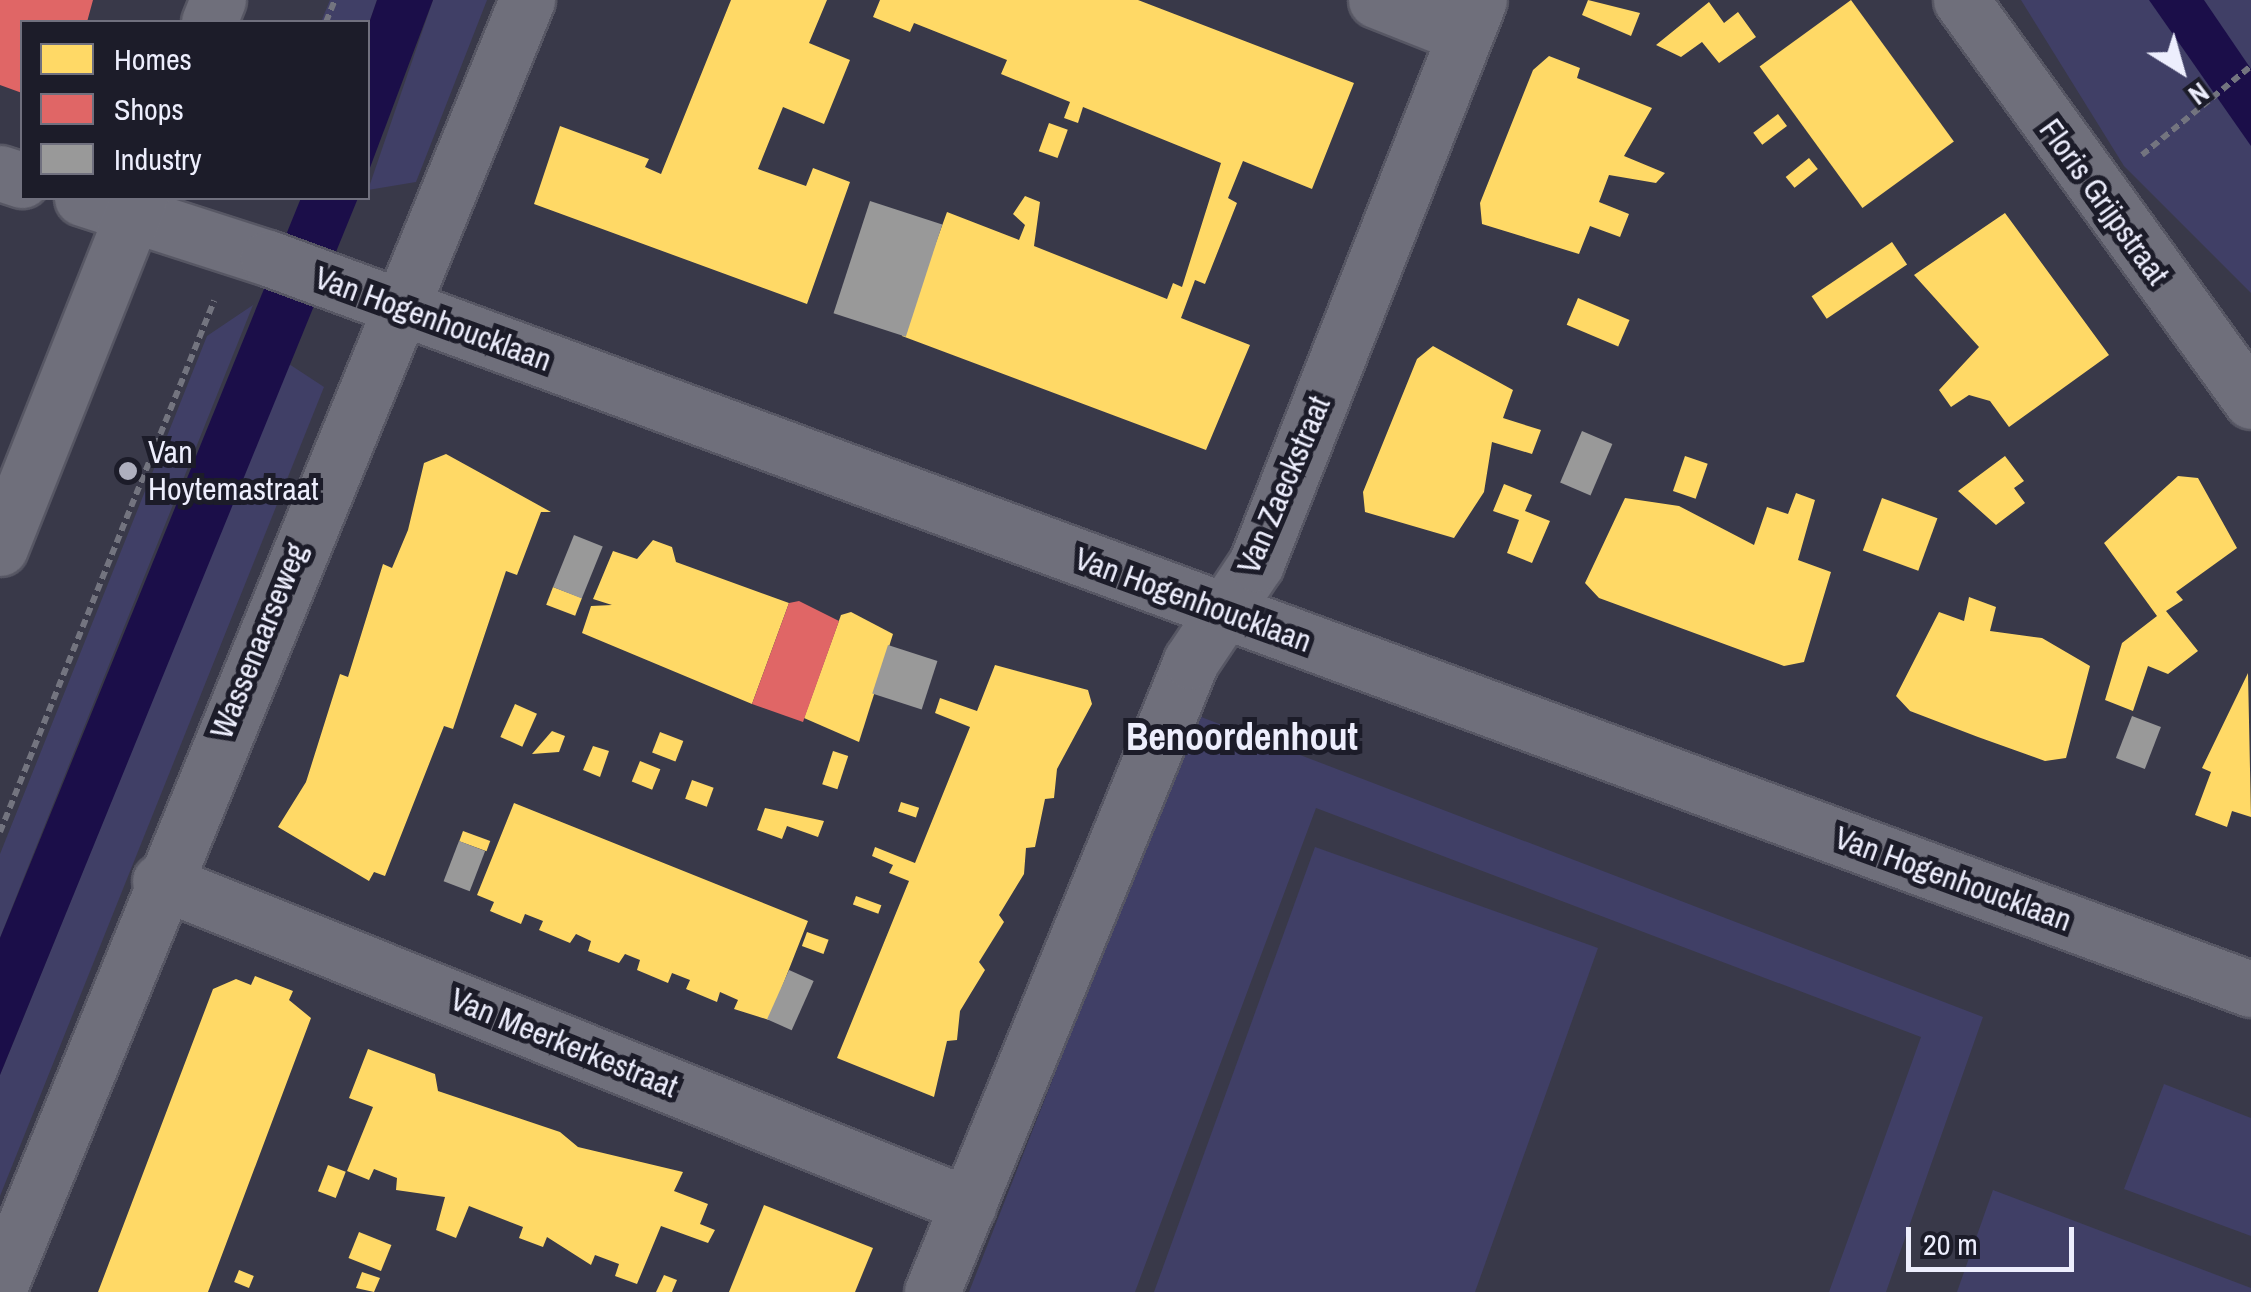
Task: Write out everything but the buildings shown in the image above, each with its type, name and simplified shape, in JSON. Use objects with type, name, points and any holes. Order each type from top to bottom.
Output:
[{"type":"street","name":"Wassenaarseweg","points":[[0,1284],[396,306],[527,0]]},
{"type":"street","points":[[1376,0],[1472,18]]},
{"type":"street","name":"Floris Grijpstraat","points":[[1961,0],[2095,195],[2251,402]]},
{"type":"street","name":"Van Zaeckstraat","points":[[932,1292],[1190,662],[1256,564],[1472,18]]},
{"type":"street","points":[[0,548],[136,205],[97,200]]},
{"type":"street","name":"Van Hogenhoucklaan","points":[[136,205],[252,253],[2251,990]]},
{"type":"street","name":"Van Meerkerkestraat","points":[[160,882],[968,1205]]},
{"type":"path","points":[[2095,195],[2251,66]]},
{"type":"path","points":[[0,832],[252,253]]},
{"type":"shaded area","points":[[330,0],[377,0],[370,20],[322,20]]},
{"type":"shaded area","points":[[377,0],[433,0],[370,168],[370,20]]},
{"type":"shaded area","points":[[433,0],[487,0],[416,182],[370,190]]},
{"type":"shaded area","points":[[2021,0],[2251,0],[2251,293],[2124,166]]},
{"type":"shaded area","points":[[2149,0],[2204,0],[2251,69],[2251,146]]},
{"type":"shaded area","points":[[300,200],[357,200],[0,1075],[0,938]]},
{"type":"shaded area","points":[[253,305],[0,938],[0,854],[207,336]]},
{"type":"shaded area","points":[[289,364],[324,387],[0,1196],[0,1075]]},
{"type":"shaded area","points":[[1196,715],[1983,1017],[1886,1292],[1829,1292],[1921,1037],[1316,808],[1135,1292],[969,1292]]},
{"type":"shaded area","points":[[1315,847],[1598,948],[1475,1292],[1154,1292]]},
{"type":"shaded area","points":[[2164,1084],[2251,1118],[2251,1236],[2124,1189]]},
{"type":"shaded area","points":[[1993,1190],[2251,1288],[2251,1292],[1957,1292]]},
{"type":"place","name":"Van Hoytemastraat","points":[[128,471]]},
{"type":"district","name":"Benoordenhout","points":[[1242,737]]}]
